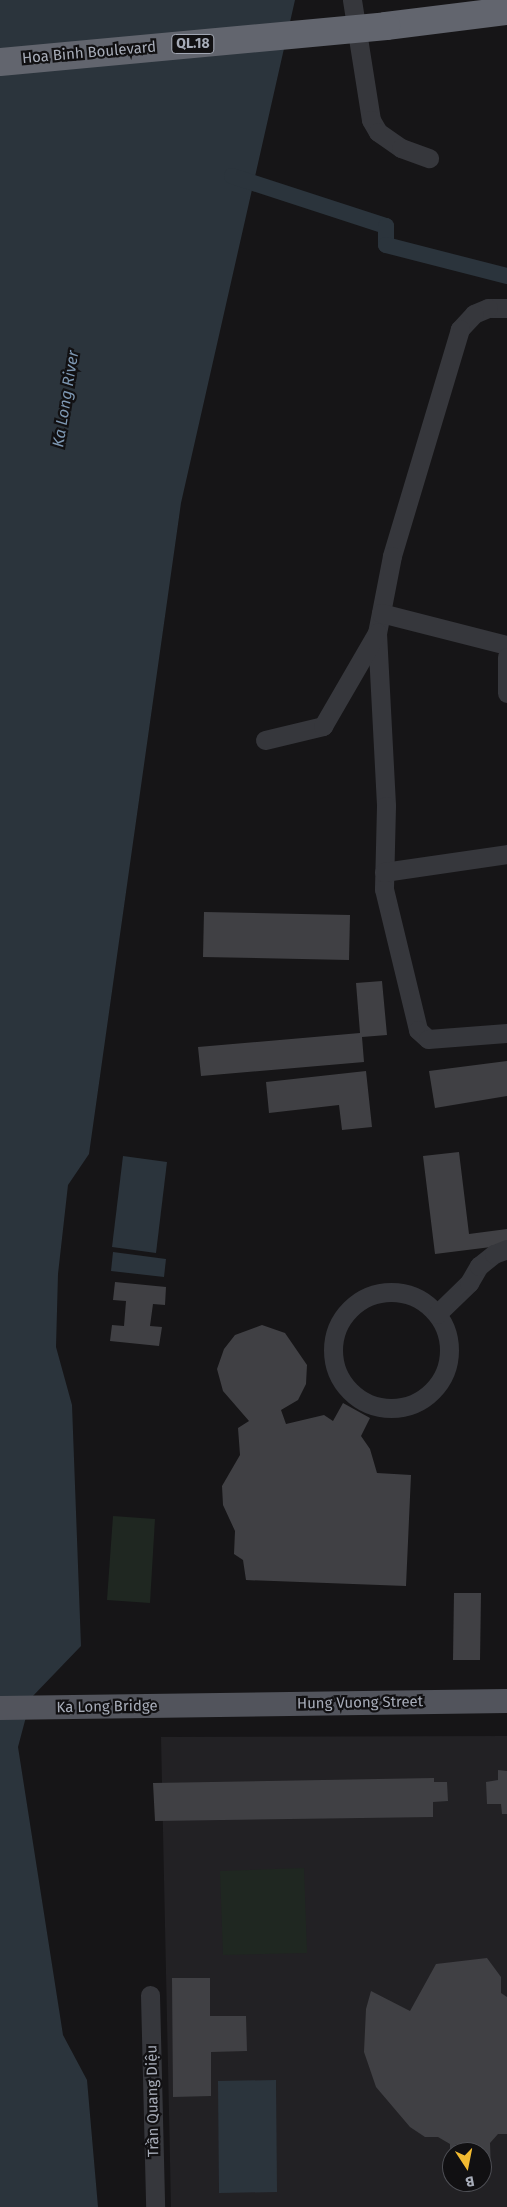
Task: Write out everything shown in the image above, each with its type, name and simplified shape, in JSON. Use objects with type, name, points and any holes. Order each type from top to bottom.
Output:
[{"type":"highway","name":"Hoa Binh Boulevard","points":[[0,62],[386,26],[507,11]]},
{"type":"main road","name":"Hung Vuong Street","points":[[214,1705],[507,1701]]},
{"type":"main road","name":"Ka Long Bridge","points":[[0,1708],[214,1705]]},
{"type":"street","points":[[352,0],[371,120],[378,132],[401,148],[429,158]]},
{"type":"street","points":[[507,308],[474,314],[460,329],[392,556],[377,634],[386,806],[384,889],[418,1030],[428,1039],[507,1033]]},
{"type":"street","points":[[381,613],[507,645]]},
{"type":"street","points":[[265,740],[323,726],[377,634]]},
{"type":"street","points":[[507,657],[507,693]]},
{"type":"street","points":[[384,872],[507,854]]},
{"type":"street","points":[[437,1314],[469,1283],[479,1266],[494,1254],[507,1249]]},
{"type":"street","points":[[390,1291],[424,1302],[437,1314],[446,1331],[447,1368],[425,1398],[398,1407],[370,1405],[341,1382],[332,1348],[339,1323],[357,1302],[390,1291]]},
{"type":"street","name":"Trần Quang Diệu","points":[[150,1995],[155,2207]]},
{"type":"shaded area","points":[[113,1516],[155,1519],[150,1603],[107,1600]]},
{"type":"shaded area","points":[[507,1736],[507,2207],[171,2207],[161,1737]]},
{"type":"shaded area","points":[[304,1868],[307,1953],[223,1955],[220,1871]]},
{"type":"water","name":"Ka Long River","points":[[0,0],[295,0],[181,503],[89,1154],[68,1185],[58,1274],[56,1347],[72,1405],[81,1646],[31,1698],[18,1747],[63,2035],[87,2080],[98,2207],[0,2207]]},
{"type":"water","points":[[123,1156],[167,1162],[156,1253],[112,1247]]},
{"type":"water","points":[[113,1252],[166,1259],[164,1277],[111,1271]]},
{"type":"water","points":[[276,2080],[277,2192],[219,2193],[218,2081]]},
{"type":"building","points":[[204,912],[350,915],[349,960],[203,957]]},
{"type":"building","points":[[382,981],[387,1035],[362,1037],[364,1062],[201,1076],[198,1047],[360,1033],[356,983]]},
{"type":"building","points":[[507,1061],[507,1096],[435,1108],[429,1071]]},
{"type":"building","points":[[366,1071],[372,1127],[342,1130],[339,1105],[269,1113],[266,1082]]},
{"type":"building","points":[[459,1152],[469,1234],[507,1229],[507,1245],[435,1254],[423,1156]]},
{"type":"building","points":[[115,1282],[166,1287],[165,1305],[153,1304],[150,1326],[162,1327],[159,1346],[110,1341],[112,1325],[124,1326],[126,1301],[113,1300]]},
{"type":"building","points":[[262,1325],[285,1333],[307,1365],[306,1384],[298,1400],[281,1410],[286,1424],[324,1415],[333,1421],[343,1403],[370,1418],[361,1436],[370,1449],[377,1473],[411,1475],[406,1586],[246,1580],[243,1560],[234,1554],[235,1531],[223,1505],[222,1486],[240,1455],[238,1428],[249,1421],[223,1391],[217,1369],[224,1349],[235,1335]]},
{"type":"building","points":[[454,1593],[481,1593],[480,1660],[453,1660]]},
{"type":"building","points":[[498,1770],[507,1771],[507,1814],[502,1814],[501,1804],[487,1804],[486,1782],[498,1780]]},
{"type":"building","points":[[434,1778],[434,1782],[447,1782],[448,1801],[433,1802],[433,1817],[155,1821],[153,1783]]},
{"type":"building","points":[[487,1958],[501,1977],[501,1993],[507,1997],[507,2134],[498,2134],[491,2142],[447,2142],[438,2137],[425,2137],[410,2127],[376,2087],[364,2052],[366,2009],[371,1991],[410,2011],[436,1964]]},
{"type":"building","points":[[172,1978],[210,1978],[210,2016],[246,2016],[247,2051],[211,2052],[211,2096],[173,2097]]},
{"type":"waterway","points":[[232,176],[386,226],[386,245],[507,276]]}]
